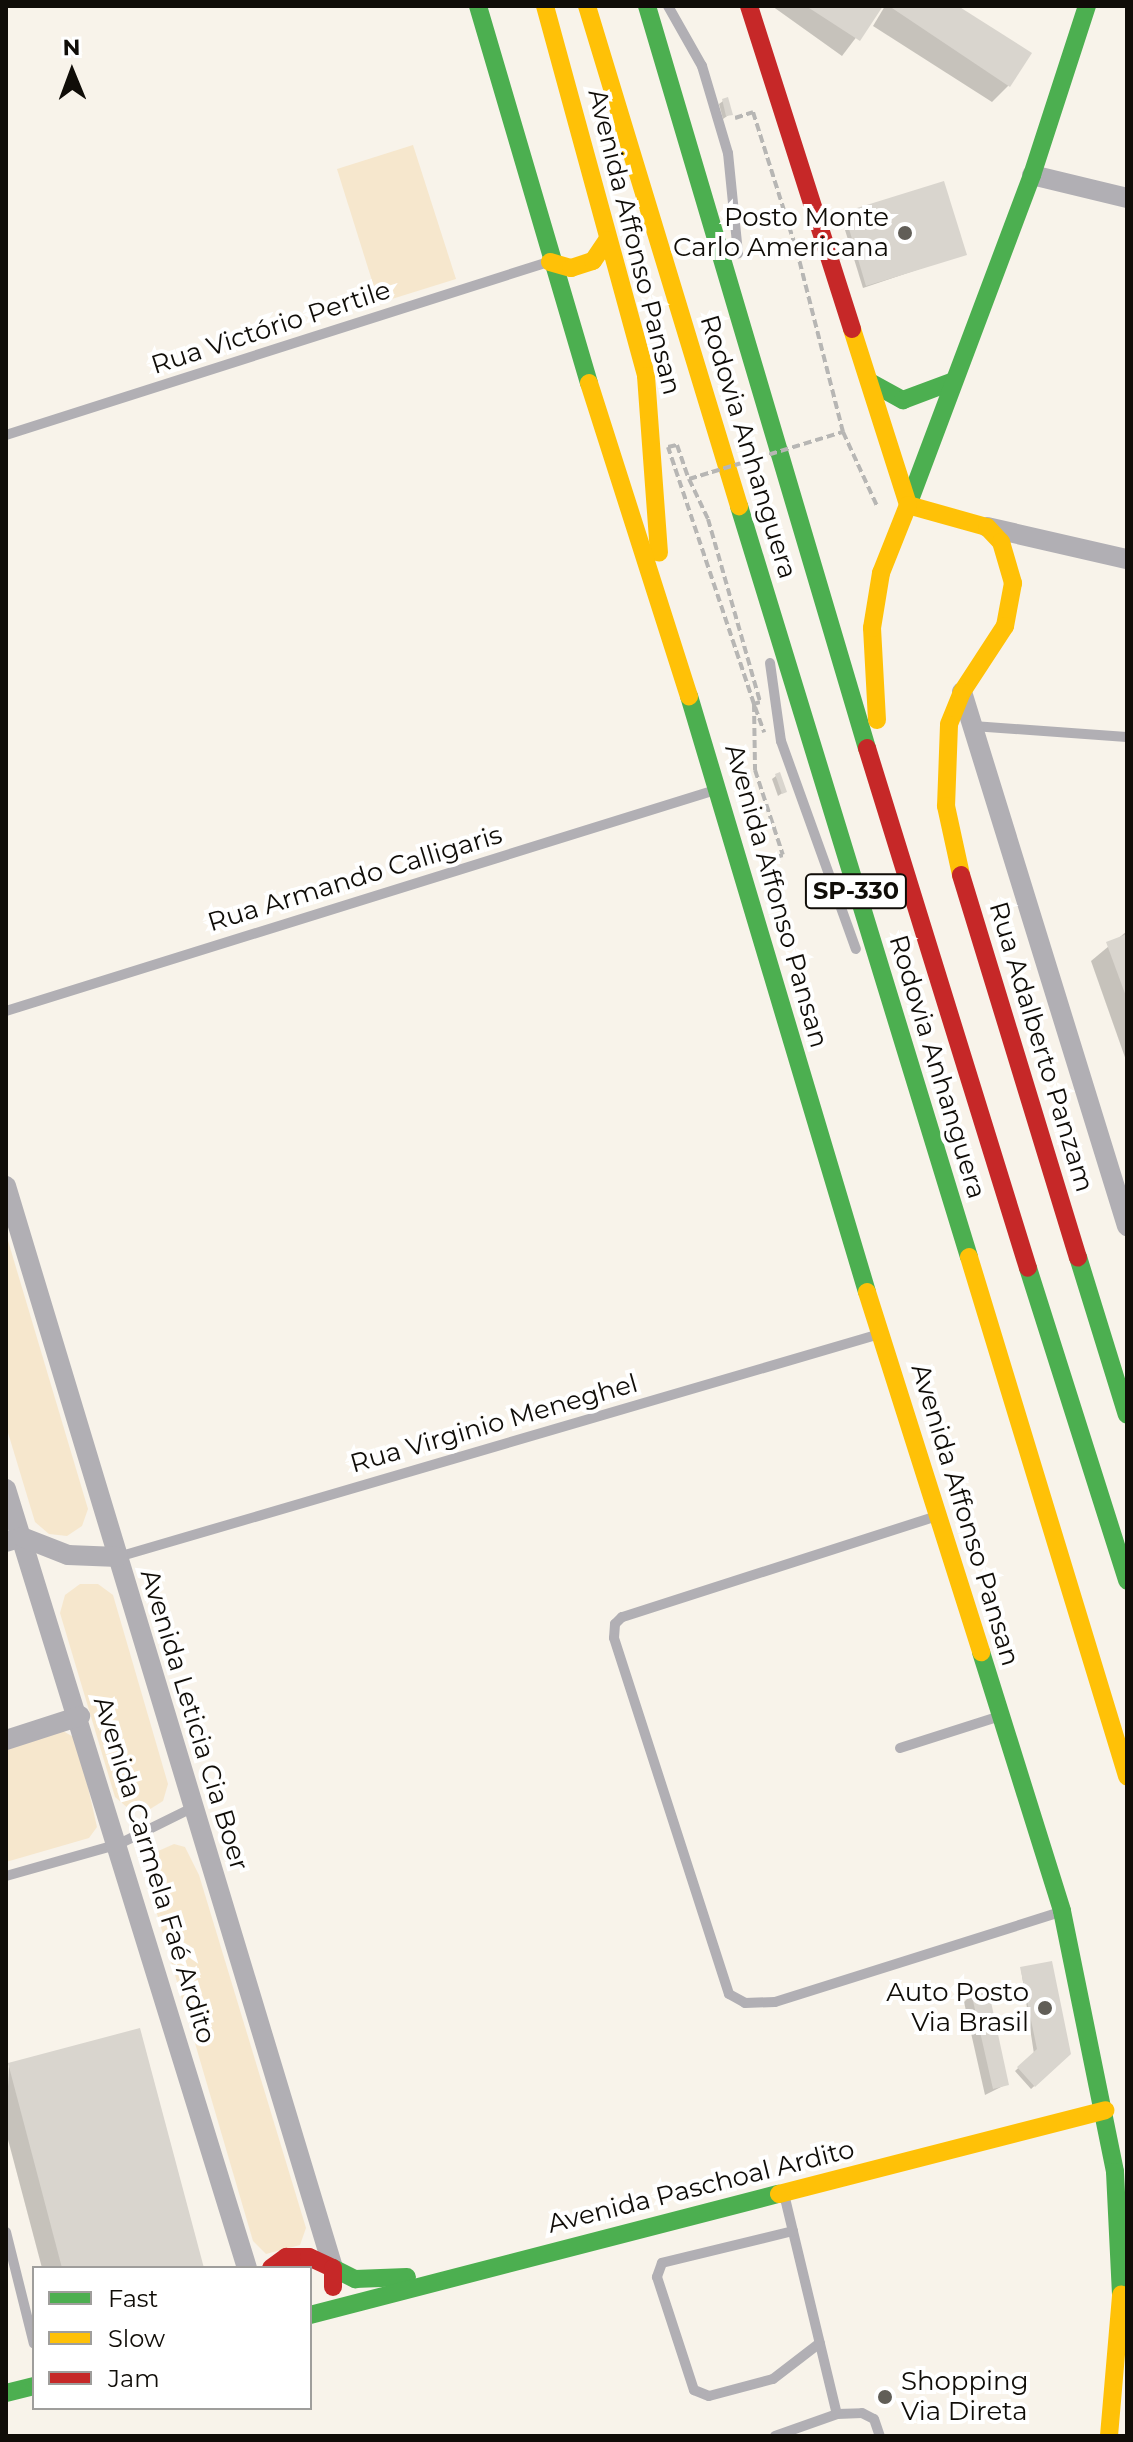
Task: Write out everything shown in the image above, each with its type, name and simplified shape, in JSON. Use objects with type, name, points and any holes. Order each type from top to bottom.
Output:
[{"type":"main road","name":"Avenida Affonso Pansan","points":[[480,6],[550,262],[668,626],[882,1334],[1062,1911],[1105,2110],[1115,2172],[1121,2302],[1109,2436]]},
{"type":"main road","name":"Rodovia Anhanguera","points":[[587,6],[1127,1776]]},
{"type":"main road","name":"Rodovia Anhanguera","points":[[647,6],[927,949],[1127,1581]]},
{"type":"main road","points":[[749,6],[908,505]]},
{"type":"main road","points":[[927,949],[879,741],[871,669],[881,573],[1032,175],[1087,6]]},
{"type":"main road","name":"Avenida Affonso Pansan","points":[[546,9],[646,376],[654,512],[668,626]]},
{"type":"main road","points":[[550,262],[571,268],[593,261],[607,240]]},
{"type":"main road","points":[[870,382],[903,400],[951,382]]},
{"type":"main road","points":[[908,505],[987,527]]},
{"type":"main road","name":"Rua Adalberto Panzam","points":[[987,527],[1010,563],[1011,605],[1005,626],[962,692],[949,725],[944,766],[952,846],[1127,1415]]},
{"type":"main road","name":"Avenida Paschoal Ardito","points":[[318,2313],[1105,2110]]},
{"type":"main road","points":[[275,2266],[297,2255],[355,2279],[420,2275],[448,2279]]},
{"type":"main road","points":[[318,2313],[333,2268]]},
{"type":"main road","points":[[6,2393],[32,2386]]},
{"type":"street","points":[[1032,175],[1127,198]]},
{"type":"street","points":[[987,527],[1127,559]]},
{"type":"street","points":[[962,692],[1127,1226]]},
{"type":"street","name":"Avenida Leticia Cia Boer","points":[[6,1186],[333,2268]]},
{"type":"street","name":"Avenida Carmela Faé Ardito","points":[[6,1489],[14,1540],[80,1716],[246,2266]]},
{"type":"street","points":[[14,1540],[68,1555],[118,1557]]},
{"type":"street","points":[[6,1740],[80,1716]]},
{"type":"lane","points":[[668,6],[702,66],[728,153],[748,347]]},
{"type":"lane","name":"Rua Victório Pertile","points":[[6,435],[550,262]]},
{"type":"lane","points":[[763,585],[781,741],[859,958]]},
{"type":"lane","points":[[973,726],[1127,737]]},
{"type":"lane","name":"Rua Armando Calligaris","points":[[6,1011],[717,789]]},
{"type":"lane","points":[[865,972],[897,1025]]},
{"type":"lane","name":"Rua Virginio Meneghel","points":[[118,1557],[882,1334]]},
{"type":"lane","points":[[938,1516],[622,1617],[615,1624],[614,1638],[623,1667],[722,1978],[729,1994],[745,2003],[775,2002],[1062,1911]]},
{"type":"lane","points":[[900,1748],[1000,1716]]},
{"type":"lane","points":[[6,1876],[119,1844],[192,1808]]},
{"type":"lane","points":[[783,2193],[837,2414]]},
{"type":"lane","points":[[793,2231],[662,2263],[657,2277],[694,2390],[709,2396],[773,2379],[820,2343]]},
{"type":"lane","points":[[6,2232],[32,2336]]},
{"type":"lane","points":[[775,2436],[837,2414],[862,2413],[874,2419],[880,2436]]},
{"type":"path","points":[[735,118],[753,112],[796,248],[843,432],[865,471]]},
{"type":"path","points":[[689,479],[843,432]]},
{"type":"path","points":[[754,704],[760,702],[708,519],[677,445],[668,447],[766,740]]},
{"type":"path","points":[[741,868],[783,855],[755,770],[754,704]]},
{"type":"shaded area","points":[[413,145],[456,279],[379,303],[337,169]]},
{"type":"shaded area","points":[[6,1234],[88,1509],[82,1526],[67,1536],[49,1534],[35,1522],[6,1426]]},
{"type":"shaded area","points":[[80,1584],[98,1584],[113,1595],[168,1784],[163,1801],[147,1811],[129,1809],[115,1797],[60,1613],[65,1595]]},
{"type":"shaded area","points":[[63,1731],[77,1739],[97,1827],[89,1838],[6,1862],[6,1747]]},
{"type":"shaded area","points":[[174,1844],[185,1847],[199,1875],[306,2228],[300,2245],[266,2254],[253,2241],[148,1883],[147,1856]]},
{"type":"building","points":[[806,6],[883,6],[860,41]]},
{"type":"building","points":[[889,6],[958,6],[1032,53],[1010,87]]},
{"type":"building","points":[[728,97],[733,115],[726,116],[722,99]]},
{"type":"building","name":"Posto Monte Carlo Americana","points":[[944,181],[967,255],[866,286],[844,212]]},
{"type":"building","points":[[780,772],[787,792],[782,794],[775,774]]},
{"type":"building","points":[[1127,934],[1127,999],[1106,942]]},
{"type":"building","name":"Auto Posto Via Brasil","points":[[1052,1961],[1071,2054],[1035,2087],[1017,2067],[1037,2049],[1020,1967]]},
{"type":"building","points":[[988,1988],[1009,2085],[993,2089],[971,1992]]},
{"type":"building","points":[[140,2028],[203,2266],[61,2266],[8,2063]]},
{"type":"traffic: fast","points":[[478,6],[589,383]]},
{"type":"traffic: fast","points":[[647,6],[867,748]]},
{"type":"traffic: fast","points":[[908,505],[1032,175],[1087,6]]},
{"type":"traffic: fast","points":[[870,382],[903,400],[951,382]]},
{"type":"traffic: fast","points":[[739,506],[969,1257]]},
{"type":"traffic: fast","points":[[689,696],[867,1292]]},
{"type":"traffic: fast","points":[[1078,1257],[1127,1415]]},
{"type":"traffic: fast","points":[[1028,1268],[1127,1581]]},
{"type":"traffic: fast","points":[[981,1652],[1062,1911],[1115,2172],[1121,2295]]},
{"type":"traffic: fast","points":[[312,2314],[779,2194]]},
{"type":"traffic: fast","points":[[333,2268],[355,2279],[407,2277]]},
{"type":"traffic: fast","points":[[6,2393],[32,2386]]},
{"type":"traffic: slow","points":[[545,6],[646,376],[659,553]]},
{"type":"traffic: slow","points":[[587,6],[739,506]]},
{"type":"traffic: slow","points":[[550,262],[571,268],[593,261],[607,240]]},
{"type":"traffic: slow","points":[[852,329],[908,505]]},
{"type":"traffic: slow","points":[[589,383],[689,696]]},
{"type":"traffic: slow","points":[[908,505],[987,527],[1001,542],[1013,583],[1005,626],[962,692],[949,725],[946,806],[961,875]]},
{"type":"traffic: slow","points":[[877,720],[872,628],[881,573],[908,505]]},
{"type":"traffic: slow","points":[[969,1257],[1127,1776]]},
{"type":"traffic: slow","points":[[867,1292],[981,1652]]},
{"type":"traffic: slow","points":[[779,2194],[1105,2110]]},
{"type":"traffic: slow","points":[[1109,2436],[1121,2295]]},
{"type":"traffic: jam","points":[[749,6],[852,329]]},
{"type":"traffic: jam","points":[[867,748],[1028,1268]]},
{"type":"traffic: jam","points":[[961,875],[1078,1257]]},
{"type":"traffic: jam","points":[[274,2266],[286,2257],[309,2257],[333,2268],[333,2287]]},
{"type":"place","name":"Posto Monte Carlo Americana","points":[[905,233]]},
{"type":"place","name":"Auto Posto Via Brasil","points":[[1045,2008]]},
{"type":"place","name":"Shopping Via Direta","points":[[885,2397]]}]
